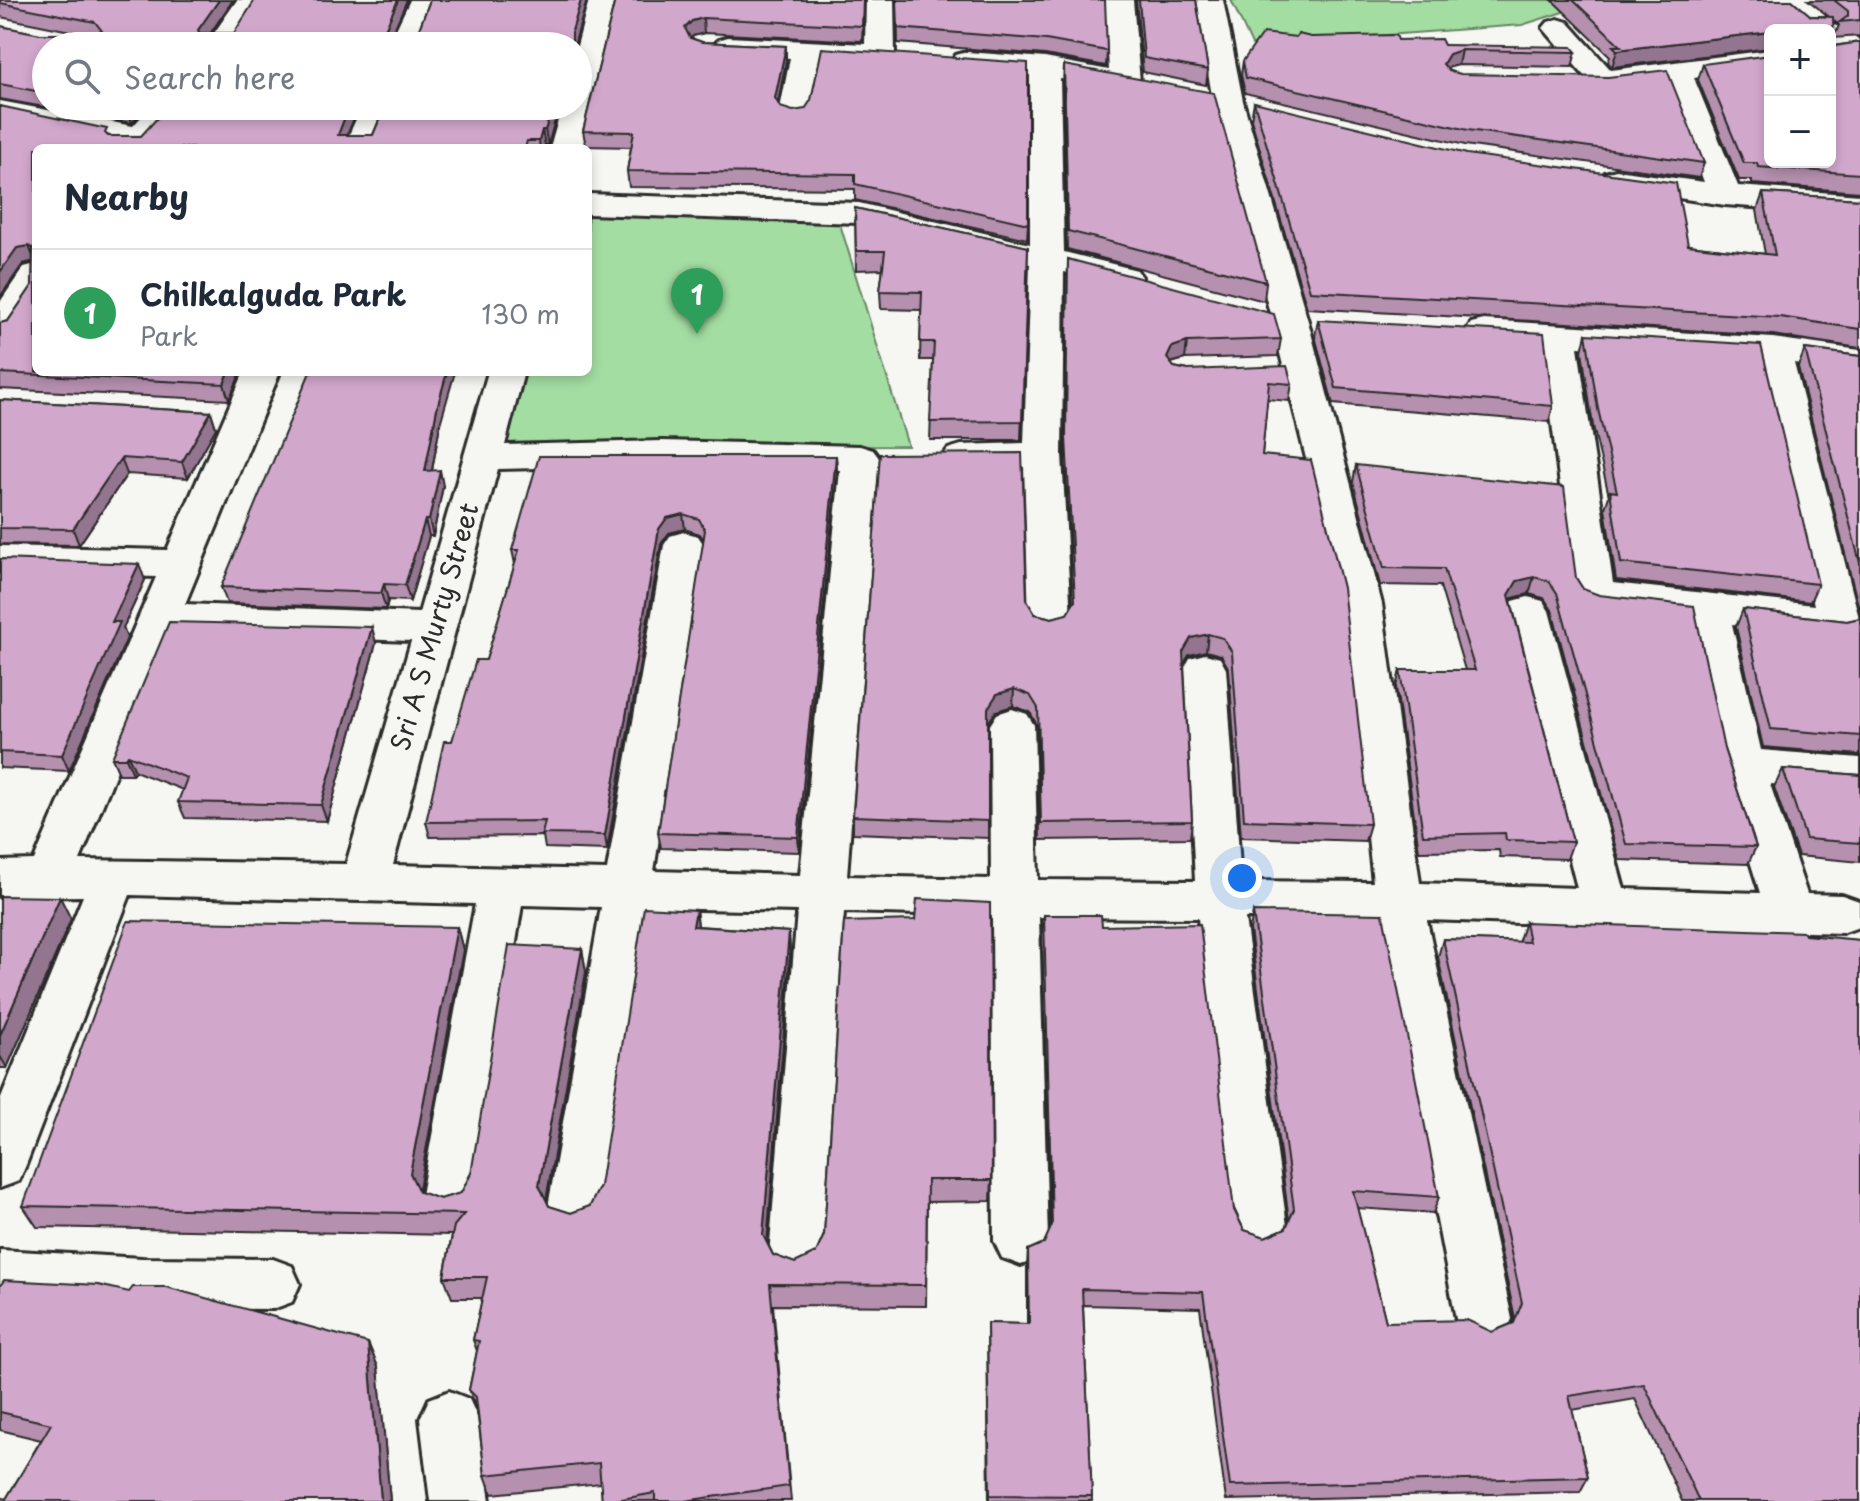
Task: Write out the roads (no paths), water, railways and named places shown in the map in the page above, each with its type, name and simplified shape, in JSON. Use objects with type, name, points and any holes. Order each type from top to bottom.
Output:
[{"type":"street","points":[[229,32],[251,0]]},
{"type":"street","points":[[409,32],[424,0]]},
{"type":"street","points":[[592,44],[603,0]]},
{"type":"street","points":[[880,0],[910,56]]},
{"type":"street","points":[[704,45],[1045,67],[1140,85],[1119,0]]},
{"type":"street","points":[[1209,0],[1228,102],[1291,319],[1288,370],[1362,604],[1399,901],[1484,1319]]},
{"type":"street","points":[[1558,28],[1604,80]]},
{"type":"street","points":[[794,114],[807,50]]},
{"type":"street","points":[[1561,79],[1604,80],[1764,60]]},
{"type":"street","points":[[1045,67],[1047,257],[1043,455],[1050,618]]},
{"type":"street","points":[[1677,72],[1725,195]]},
{"type":"street","points":[[0,110],[32,118]]},
{"type":"street","points":[[42,120],[133,142],[154,120]]},
{"type":"street","points":[[361,144],[371,120]]},
{"type":"street","points":[[567,144],[573,120]]},
{"type":"street","points":[[1586,175],[1725,195],[1860,205]]},
{"type":"street","points":[[592,204],[859,213],[1154,285]]},
{"type":"street","points":[[1448,329],[1773,349],[1860,361]]},
{"type":"street","points":[[1558,335],[1594,595],[1708,607],[1850,628],[1773,349]]},
{"type":"street","points":[[49,879],[182,564],[227,414],[259,376]]},
{"type":"street","name":"Sri A S Murty Street","points":[[365,881],[505,376]]},
{"type":"street","points":[[482,457],[662,453],[891,457],[1043,455]]},
{"type":"street","points":[[796,1256],[822,893],[891,457]]},
{"type":"street","points":[[575,1207],[684,545]]},
{"type":"street","points":[[0,559],[182,564]]},
{"type":"street","points":[[1708,607],[1742,765],[1790,913]]},
{"type":"street","points":[[1528,611],[1606,908]]},
{"type":"street","points":[[160,617],[435,628]]},
{"type":"street","points":[[1205,669],[1219,899],[1260,1226]]},
{"type":"street","points":[[1012,725],[1021,1241]]},
{"type":"street","points":[[1742,765],[1860,774]]},
{"type":"street","points":[[0,1165],[114,877]]},
{"type":"street","points":[[0,879],[114,877],[365,881],[1017,898],[1399,901],[1842,914]]},
{"type":"street","points":[[448,1195],[502,885]]},
{"type":"street","points":[[0,1275],[142,1283],[273,1284]]},
{"type":"street","points":[[449,1419],[460,1501]]},
{"type":"place","name":"Chilkalguda Park","points":[[697,334]]}]
